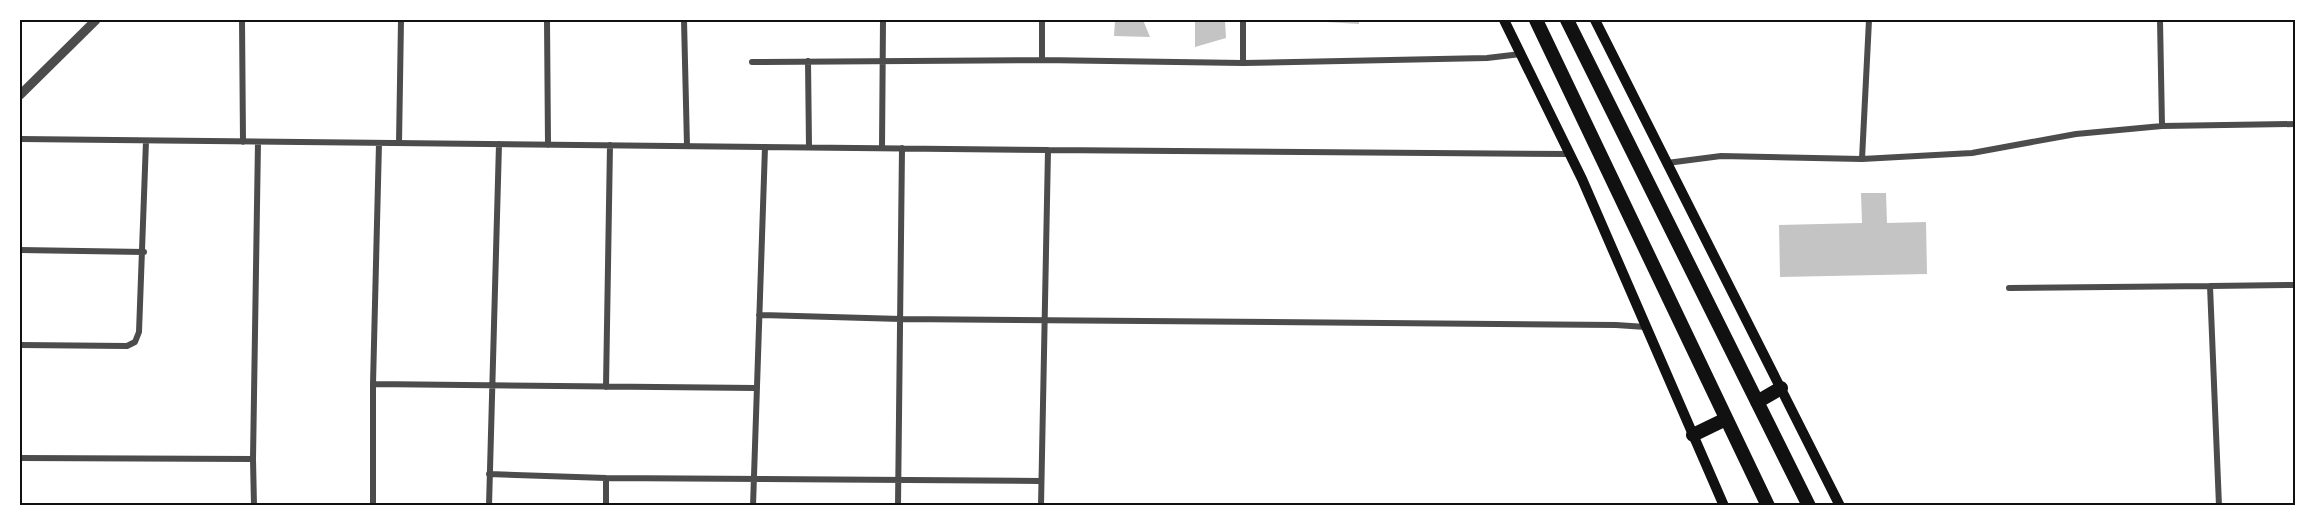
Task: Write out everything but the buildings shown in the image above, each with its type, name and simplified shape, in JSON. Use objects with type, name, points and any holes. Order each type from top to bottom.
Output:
[{"type":"highway","points":[[1536,20],[1768,506]]},
{"type":"highway","points":[[1567,20],[1809,506]]},
{"type":"highway","points":[[1757,402],[1781,388]]},
{"type":"highway","points":[[1693,435],[1726,419]]},
{"type":"main road","points":[[1504,20],[1570,154],[1724,506]]},
{"type":"main road","points":[[1594,20],[1840,506]]},
{"type":"street","points":[[20,95],[96,20]]},
{"type":"street","points":[[242,20],[243,142]]},
{"type":"street","points":[[399,143],[401,20]]},
{"type":"street","points":[[547,20],[548,145]]},
{"type":"street","points":[[684,20],[687,146]]},
{"type":"street","points":[[882,148],[883,20]]},
{"type":"street","points":[[1042,20],[1042,60]]},
{"type":"street","points":[[1243,20],[1243,63]]},
{"type":"street","points":[[1862,159],[1869,20]]},
{"type":"street","points":[[2160,20],[2162,126]]},
{"type":"street","points":[[752,62],[1042,60],[1243,63],[1487,58],[1521,54]]},
{"type":"street","points":[[808,62],[809,147]]},
{"type":"street","points":[[1667,163],[1720,156],[1862,159],[1972,153],[2076,134],[2162,126],[2295,124]]},
{"type":"street","points":[[20,139],[1570,154]]},
{"type":"street","points":[[20,345],[127,346],[135,342],[139,332],[144,252],[146,141]]},
{"type":"street","points":[[254,506],[258,142]]},
{"type":"street","points":[[374,506],[373,384],[379,143]]},
{"type":"street","points":[[489,506],[499,144]]},
{"type":"street","points":[[606,387],[610,146]]},
{"type":"street","points":[[753,506],[765,147]]},
{"type":"street","points":[[898,506],[902,148]]},
{"type":"street","points":[[1041,506],[1048,150]]},
{"type":"street","points":[[20,250],[144,252]]},
{"type":"street","points":[[2009,288],[2295,285]]},
{"type":"street","points":[[2210,286],[2219,506]]},
{"type":"street","points":[[759,315],[901,319],[1646,327]]},
{"type":"street","points":[[373,384],[756,388]]},
{"type":"street","points":[[20,458],[253,459]]},
{"type":"street","points":[[489,474],[606,478],[1041,481]]},
{"type":"street","points":[[606,478],[606,506]]}]
